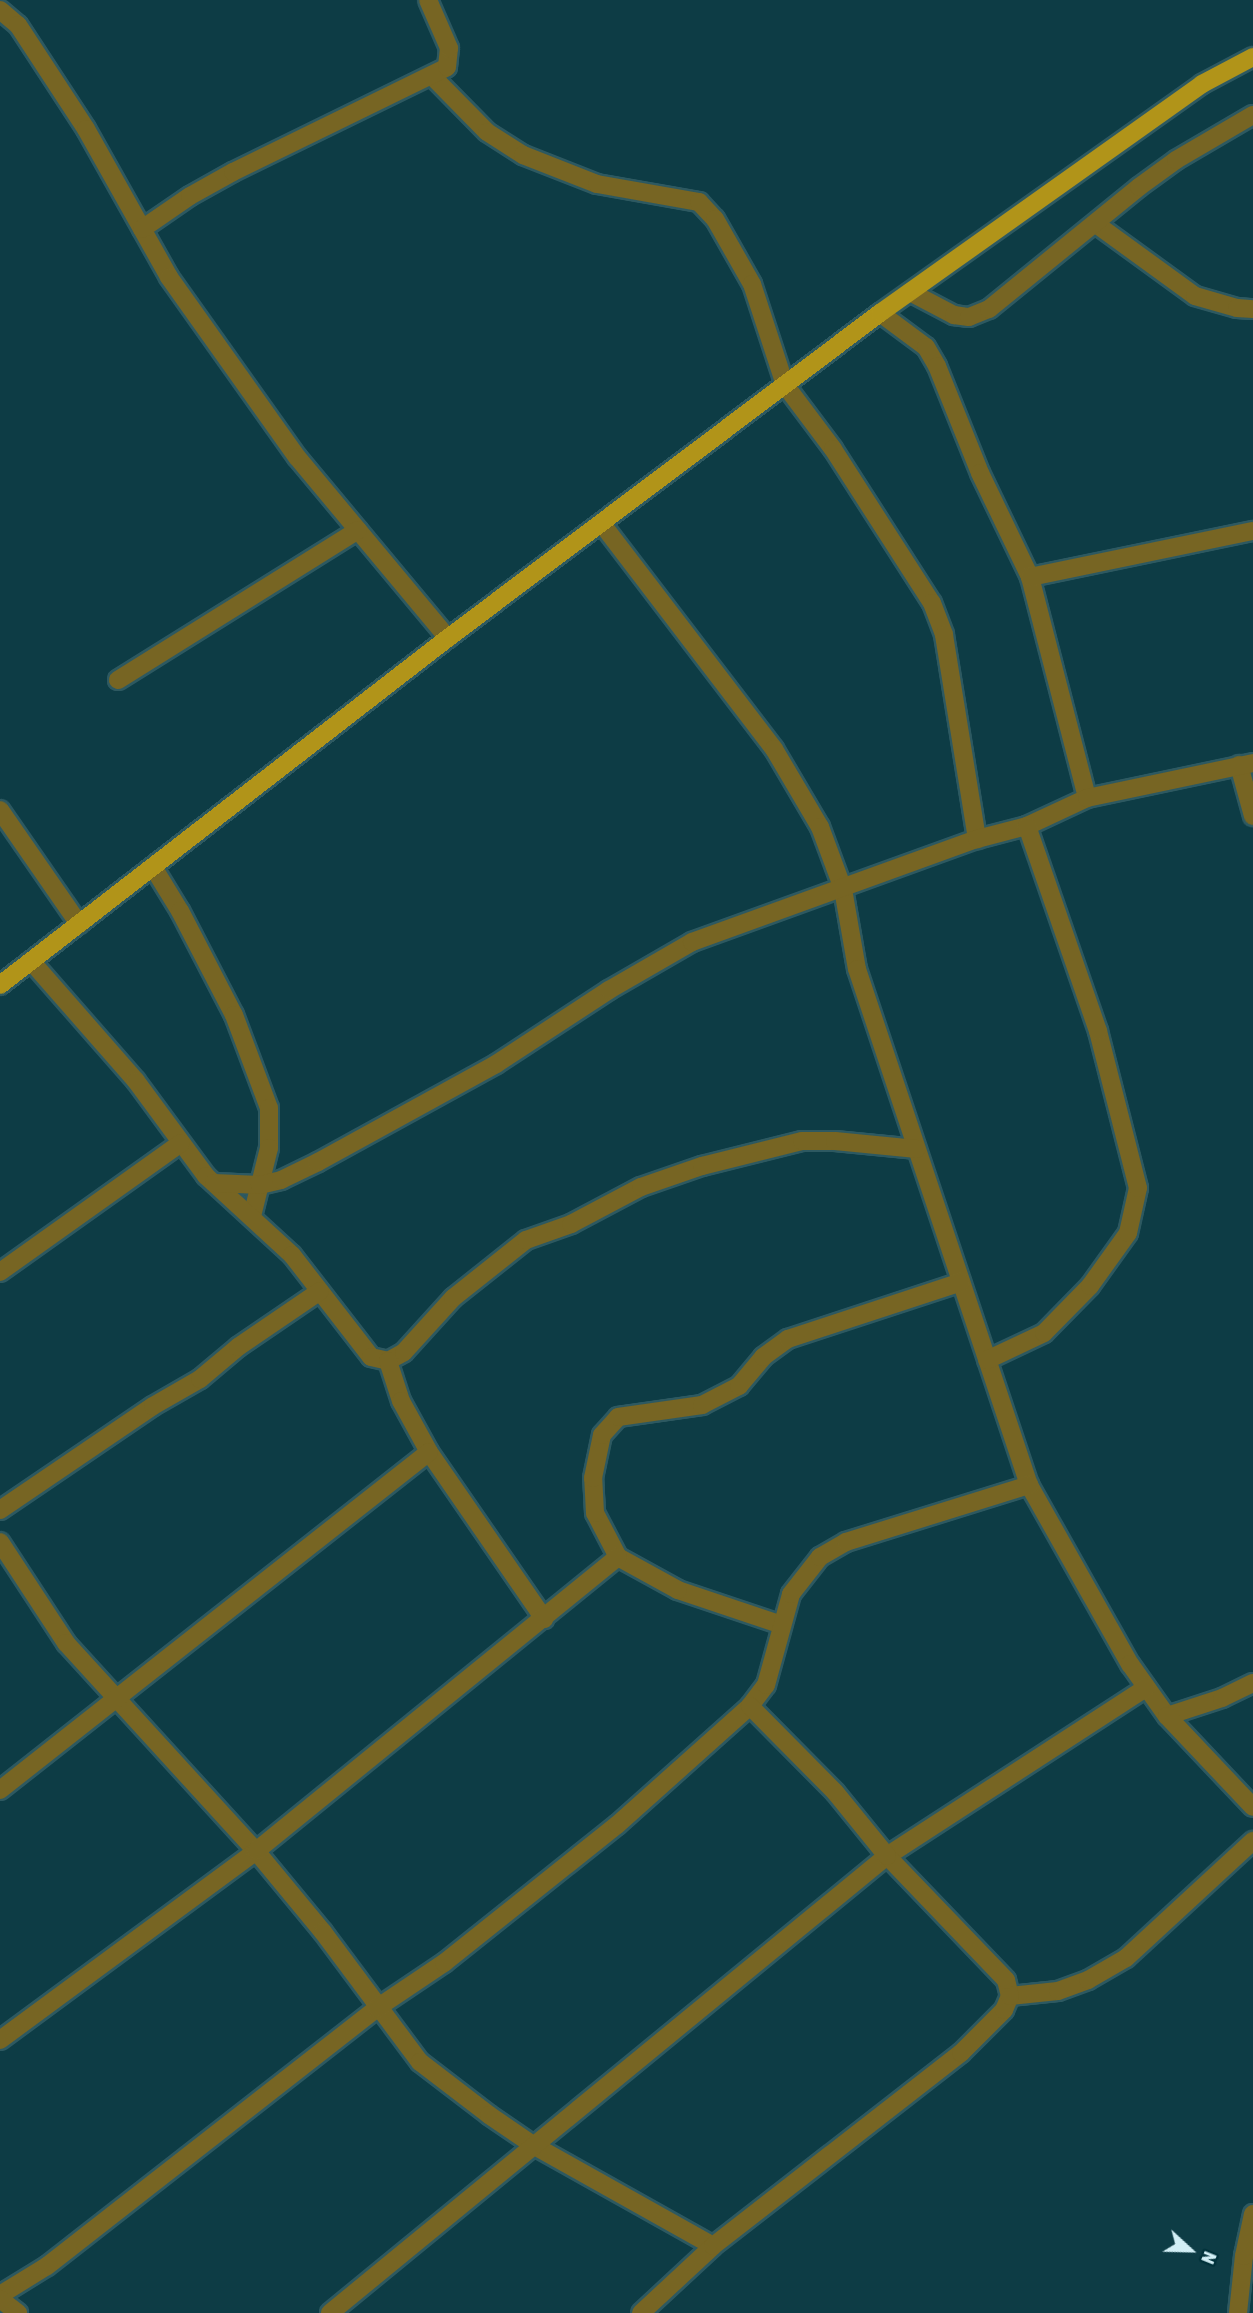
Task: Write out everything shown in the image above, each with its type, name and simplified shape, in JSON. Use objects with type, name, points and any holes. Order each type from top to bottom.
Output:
[{"type":"main road","points":[[0,985],[448,638],[880,313],[1202,84],[1253,57]]},
{"type":"street","points":[[142,229],[190,196],[233,172],[447,67],[449,48],[428,0]]},
{"type":"street","points":[[0,10],[18,25],[86,129],[169,277],[281,434],[448,638]]},
{"type":"street","points":[[432,76],[487,132],[523,155],[597,184],[699,202],[715,219],[752,284],[785,385],[833,449],[932,603],[944,635],[976,839]]},
{"type":"street","points":[[910,292],[954,315],[969,317],[989,309],[1176,160],[1253,115]]},
{"type":"street","points":[[1096,224],[1195,296],[1237,308],[1253,309]]},
{"type":"street","points":[[880,313],[926,347],[937,366],[980,473],[1031,577],[1087,798]]},
{"type":"street","points":[[602,524],[774,749],[820,827],[842,888],[857,969],[1028,1485],[1146,1688],[1167,1716],[1253,1807]]},
{"type":"street","points":[[118,680],[358,530]]},
{"type":"street","points":[[1031,577],[1253,531]]},
{"type":"street","points":[[214,1183],[260,1185],[281,1180],[318,1162],[496,1064],[609,990],[692,942],[976,839],[1027,825],[1087,798],[1246,764],[1253,816]]},
{"type":"street","points":[[0,810],[79,924]]},
{"type":"street","points":[[987,1360],[1044,1334],[1090,1286],[1128,1233],[1138,1188],[1098,1031],[1027,825]]},
{"type":"street","points":[[153,867],[180,911],[234,1015],[260,1078],[269,1108],[269,1135],[253,1216]]},
{"type":"street","points":[[32,961],[136,1081],[214,1183],[253,1216],[292,1255],[371,1357],[388,1361],[404,1352],[453,1298],[526,1240],[571,1224],[641,1187],[702,1166],[802,1141],[835,1140],[916,1149]]},
{"type":"street","points":[[0,1272],[181,1143]]},
{"type":"street","points":[[782,1625],[678,1590],[618,1557],[595,1513],[593,1478],[602,1435],[618,1417],[702,1405],[739,1386],[763,1357],[788,1339],[961,1282]]},
{"type":"street","points":[[0,1510],[132,1420],[200,1379],[238,1347],[320,1291]]},
{"type":"street","points":[[388,1361],[401,1401],[429,1452],[544,1619]]},
{"type":"street","points":[[0,1790],[429,1452]]},
{"type":"street","points":[[18,2313],[0,2297],[47,2266],[377,2008],[443,1963],[617,1825],[750,1706],[766,1685],[791,1594],[820,1557],[846,1542],[1028,1485]]},
{"type":"street","points":[[0,1542],[66,1643],[256,1851],[323,1932],[377,2008],[420,2062],[533,2145],[713,2246]]},
{"type":"street","points":[[0,2040],[256,1851],[618,1557]]},
{"type":"street","points":[[1167,1716],[1222,1698],[1253,1683]]},
{"type":"street","points":[[330,2313],[533,2145],[660,2046],[887,1856],[1146,1688]]},
{"type":"street","points":[[641,2313],[713,2246],[961,2053],[1004,2010],[1010,1996],[1006,1980],[887,1856],[835,1792],[750,1706]]},
{"type":"street","points":[[1010,1996],[1058,1990],[1088,1980],[1126,1958],[1253,1841]]},
{"type":"street","points":[[1238,2313],[1244,2256],[1253,2214]]}]
